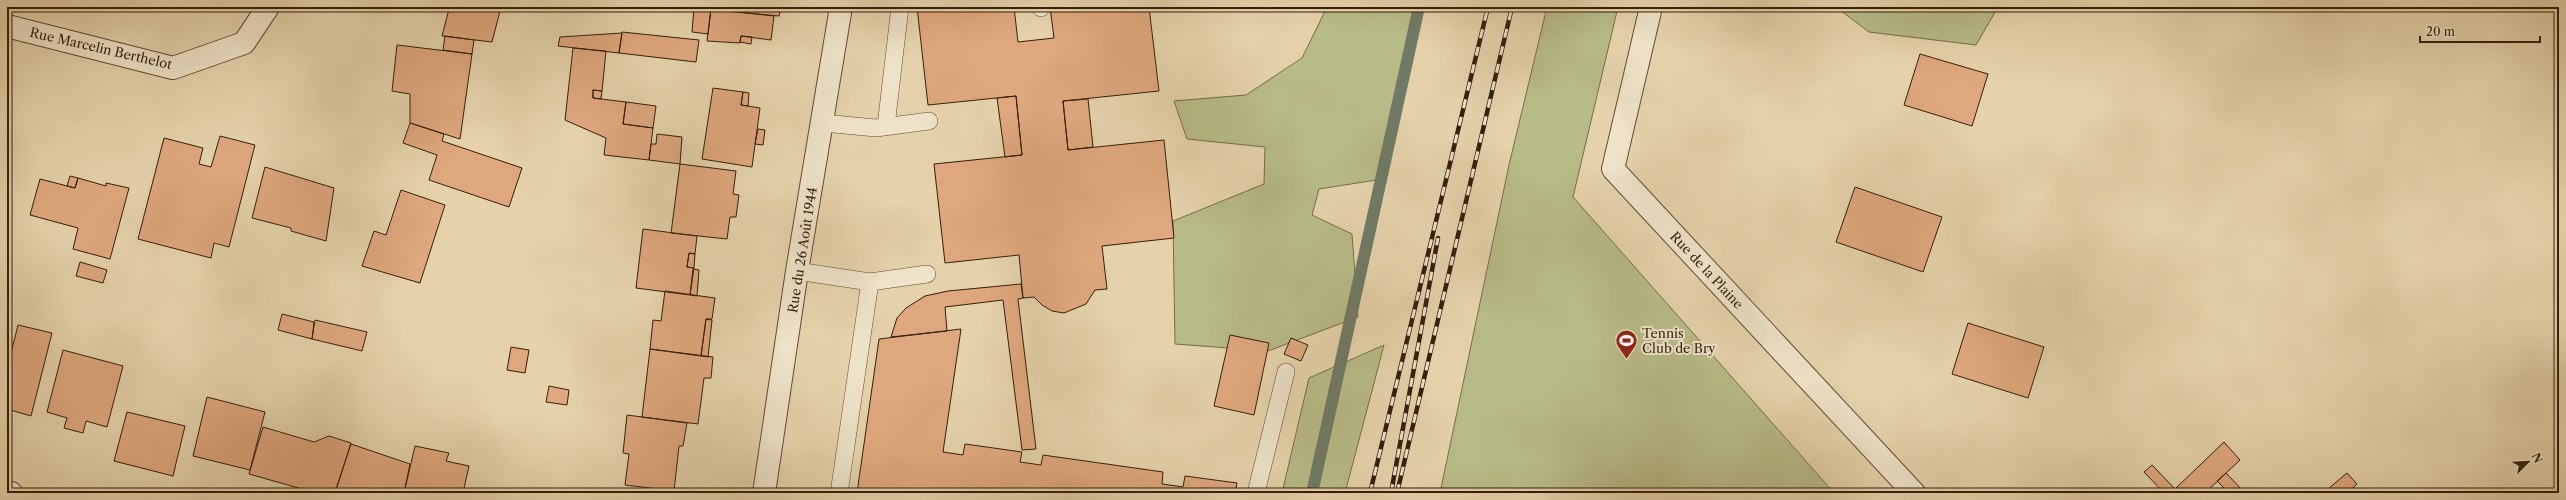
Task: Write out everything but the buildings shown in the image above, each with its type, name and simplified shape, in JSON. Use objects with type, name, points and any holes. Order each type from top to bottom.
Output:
[{"type":"street","name":"Rue Marcelin Berthelot","points":[[7,26],[173,68],[244,42],[268,7]]},
{"type":"street","name":"Rue du 26 Août 1944","points":[[764,493],[797,271],[823,123],[841,7]]},
{"type":"street","name":"Rue de la Plaine","points":[[1651,7],[1614,169],[1914,493]]},
{"type":"street","points":[[7,492],[11,493]]},
{"type":"lane","points":[[886,126],[900,7]]},
{"type":"lane","points":[[823,123],[876,128],[929,121]]},
{"type":"lane","points":[[797,271],[870,282],[927,274]]},
{"type":"lane","points":[[839,493],[870,282]]},
{"type":"lane","points":[[1256,493],[1286,372]]},
{"type":"green space","points":[[1327,7],[1423,7],[1383,179],[1319,189],[1312,215],[1352,234],[1358,317],[1268,351],[1175,344],[1173,221],[1264,184],[1265,147],[1187,139],[1174,101],[1246,95],[1302,58]]},
{"type":"green space","points":[[1547,7],[1618,7],[1573,197],[1834,493],[1440,493],[1509,165]]},
{"type":"green space","points":[[1836,7],[1998,7],[1976,45],[1869,32]]},
{"type":"green space","points":[[1384,345],[1345,493],[1282,493],[1309,378]]},
{"type":"waterway","points":[[1312,493],[1419,7]]},
{"type":"railway","points":[[1370,493],[1488,7]]},
{"type":"railway","points":[[1397,493],[1512,7]]},
{"type":"railway","points":[[1391,493],[1438,238]]},
{"type":"place","name":"Tennis Club de Bry","points":[[1627,360]]}]
